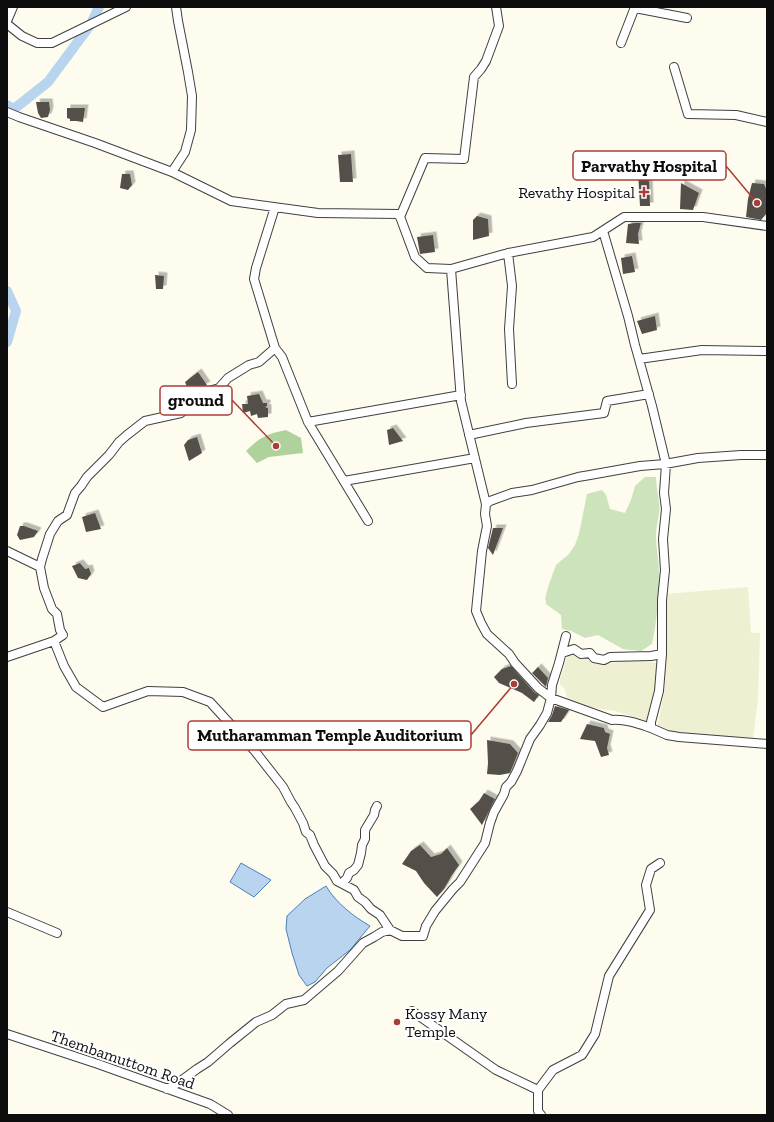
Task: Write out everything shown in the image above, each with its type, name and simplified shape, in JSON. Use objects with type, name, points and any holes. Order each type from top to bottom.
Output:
[{"type":"street","points":[[13,7],[7,22],[22,36],[37,42],[52,43],[126,7]]},
{"type":"street","points":[[172,172],[185,152],[191,130],[192,96],[176,7]]},
{"type":"street","points":[[400,217],[425,158],[464,159],[474,77],[486,61],[499,26],[496,7]]},
{"type":"street","points":[[621,42],[635,8],[687,18]]},
{"type":"street","points":[[674,67],[688,114],[736,115],[767,122]]},
{"type":"street","points":[[7,112],[172,172],[230,201],[318,213],[398,214],[415,257],[427,268],[451,269],[508,253],[593,237],[624,217],[703,217],[767,226]]},
{"type":"street","points":[[275,207],[256,268],[254,280],[275,348],[282,357],[308,422],[368,521]]},
{"type":"street","points":[[603,231],[649,394],[665,464],[664,493],[666,509],[663,539],[666,570],[662,600],[662,654],[659,691],[651,722],[651,728]]},
{"type":"street","points":[[508,253],[512,286],[509,329],[512,384]]},
{"type":"street","points":[[451,269],[460,396],[486,504],[485,514],[487,526],[482,551],[476,610],[487,634],[509,654],[515,663],[538,688],[551,698],[612,720],[621,719],[679,738],[767,744]]},
{"type":"street","points":[[7,657],[54,641],[63,635],[60,630],[57,614],[52,609],[44,588],[40,567],[50,534],[58,521],[67,515],[75,493],[82,486],[92,471],[109,455],[119,442],[145,421],[181,413],[190,404],[200,400],[206,392],[219,388],[228,378],[249,365],[259,362],[275,348]]},
{"type":"street","points":[[639,359],[702,350],[767,351]]},
{"type":"street","points":[[469,435],[526,422],[604,414],[607,401],[649,394]]},
{"type":"street","points":[[308,422],[460,396]]},
{"type":"street","points":[[486,504],[490,501],[512,493],[532,490],[578,477],[640,466],[665,464],[698,458],[767,455]]},
{"type":"street","points":[[344,481],[475,458]]},
{"type":"street","points":[[7,551],[40,567]]},
{"type":"street","points":[[54,641],[64,666],[76,687],[103,707],[148,691],[183,692],[210,702],[254,750],[283,787],[325,866],[333,874],[337,881],[354,890],[358,897],[380,915],[390,930],[402,936],[423,936],[426,926],[435,911],[467,873],[485,843],[494,812],[504,794],[506,787],[511,782],[517,771],[530,739],[547,713],[551,698],[552,685],[566,636]]},
{"type":"street","points":[[562,653],[574,649],[581,654],[590,653],[594,658],[604,660],[610,657],[651,656],[662,654]]},
{"type":"street","points":[[342,883],[347,878],[349,873],[358,865],[362,845],[365,839],[365,830],[374,815],[374,810],[377,806]]},
{"type":"street","points":[[541,1115],[538,1111],[538,1090],[553,1070],[582,1055],[595,1034],[609,976],[650,910],[646,884],[652,869],[660,863]]},
{"type":"street","points":[[7,912],[57,933]]},
{"type":"street","points":[[167,1089],[208,1062],[256,1022],[272,1015],[286,1004],[304,1000],[338,971],[363,943],[382,932],[390,930]]},
{"type":"street","points":[[412,1011],[496,1070],[538,1090]]},
{"type":"street","name":"Thembamuttom Road","points":[[7,1034],[98,1064],[210,1104],[228,1115]]},
{"type":"green space","points":[[286,430],[301,438],[303,453],[269,457],[257,463],[246,451],[255,442],[264,437]]},
{"type":"green space","points":[[645,477],[656,477],[659,506],[656,545],[659,582],[652,644],[641,651],[623,649],[598,635],[585,638],[571,631],[562,629],[561,615],[546,604],[545,599],[556,565],[569,554],[575,545],[579,534],[587,494],[602,490],[606,495],[610,509],[625,513],[635,486]]},
{"type":"green space","points":[[748,587],[751,633],[760,633],[758,699],[753,738],[683,735],[657,729],[665,688],[666,594]]},
{"type":"green space","points":[[568,652],[581,654],[586,659],[596,664],[625,661],[646,661],[658,663],[654,697],[648,721],[615,711],[578,705],[567,698],[565,689],[560,685],[560,679]]},
{"type":"water","points":[[241,863],[271,880],[254,897],[230,882]]},
{"type":"water","points":[[326,886],[345,909],[370,926],[350,950],[327,968],[315,982],[307,986],[299,975],[292,953],[286,929],[287,916],[305,899]]},
{"type":"building","points":[[36,102],[49,102],[50,110],[48,117],[41,118],[38,113]]},
{"type":"building","points":[[67,108],[85,108],[83,122],[70,121],[70,119],[67,118]]},
{"type":"building","points":[[351,154],[353,182],[340,182],[338,155]]},
{"type":"building","name":"Revathy Hospital","points":[[638,172],[649,177],[650,206],[640,206]]},
{"type":"building","points":[[122,174],[130,174],[132,185],[128,190],[120,188]]},
{"type":"building","name":"Revathy Hospital","points":[[681,183],[699,193],[693,210],[680,209]]},
{"type":"building","points":[[752,183],[764,184],[767,191],[766,214],[761,220],[746,217]]},
{"type":"building","points":[[477,216],[488,219],[489,236],[473,240],[473,220]]},
{"type":"building","points":[[641,223],[638,234],[639,244],[626,243],[628,224]]},
{"type":"building","points":[[433,235],[435,252],[420,254],[417,237]]},
{"type":"building","points":[[632,256],[635,272],[623,274],[621,258]]},
{"type":"building","points":[[155,275],[164,276],[163,289],[156,289]]},
{"type":"building","points":[[655,316],[657,330],[642,334],[637,321]]},
{"type":"building","points":[[198,372],[207,385],[190,394],[185,382]]},
{"type":"building","points":[[259,394],[263,403],[267,403],[267,406],[265,407],[268,408],[268,417],[258,418],[257,414],[251,416],[250,411],[243,413],[242,404],[248,404],[247,396]]},
{"type":"building","points":[[393,428],[403,441],[389,445],[387,430]]},
{"type":"building","points":[[197,437],[202,453],[189,461],[184,445],[188,440]]},
{"type":"building","points":[[95,513],[101,529],[86,532],[82,517]]},
{"type":"building","points":[[20,526],[38,531],[34,537],[20,540],[17,535]]},
{"type":"building","points":[[493,528],[503,528],[493,555],[488,548]]},
{"type":"building","points":[[80,563],[85,569],[89,568],[91,574],[87,580],[78,578],[72,566]]},
{"type":"building","points":[[511,666],[534,692],[539,695],[534,702],[522,693],[499,683],[494,677],[502,669]]},
{"type":"building","points":[[538,667],[548,678],[546,687],[532,673]]},
{"type":"building","points":[[555,706],[569,710],[561,722],[548,722],[552,715]]},
{"type":"building","points":[[587,724],[604,728],[605,732],[610,734],[607,748],[609,755],[601,757],[595,741],[580,739]]},
{"type":"building","points":[[487,740],[510,744],[518,753],[510,773],[500,775],[487,774]]},
{"type":"building","points":[[484,793],[495,799],[482,825],[470,809],[479,801]]},
{"type":"building","points":[[420,845],[431,857],[441,854],[447,848],[459,865],[444,889],[437,897],[424,883],[416,871],[402,864],[411,851]]},
{"type":"waterway","points":[[7,105],[14,109],[48,82],[91,24],[99,7]]},
{"type":"waterway","points":[[7,291],[16,311],[7,342]]},
{"type":"place","name":"Revathy Hospital","points":[[644,192]]},
{"type":"place","name":"Parvathy Hospital","points":[[757,203]]},
{"type":"place","name":"ground","points":[[276,446]]},
{"type":"place","name":"Mutharamman Temple Auditorium","points":[[514,684]]},
{"type":"place","name":"Kossy Many Temple","points":[[397,1022]]}]
